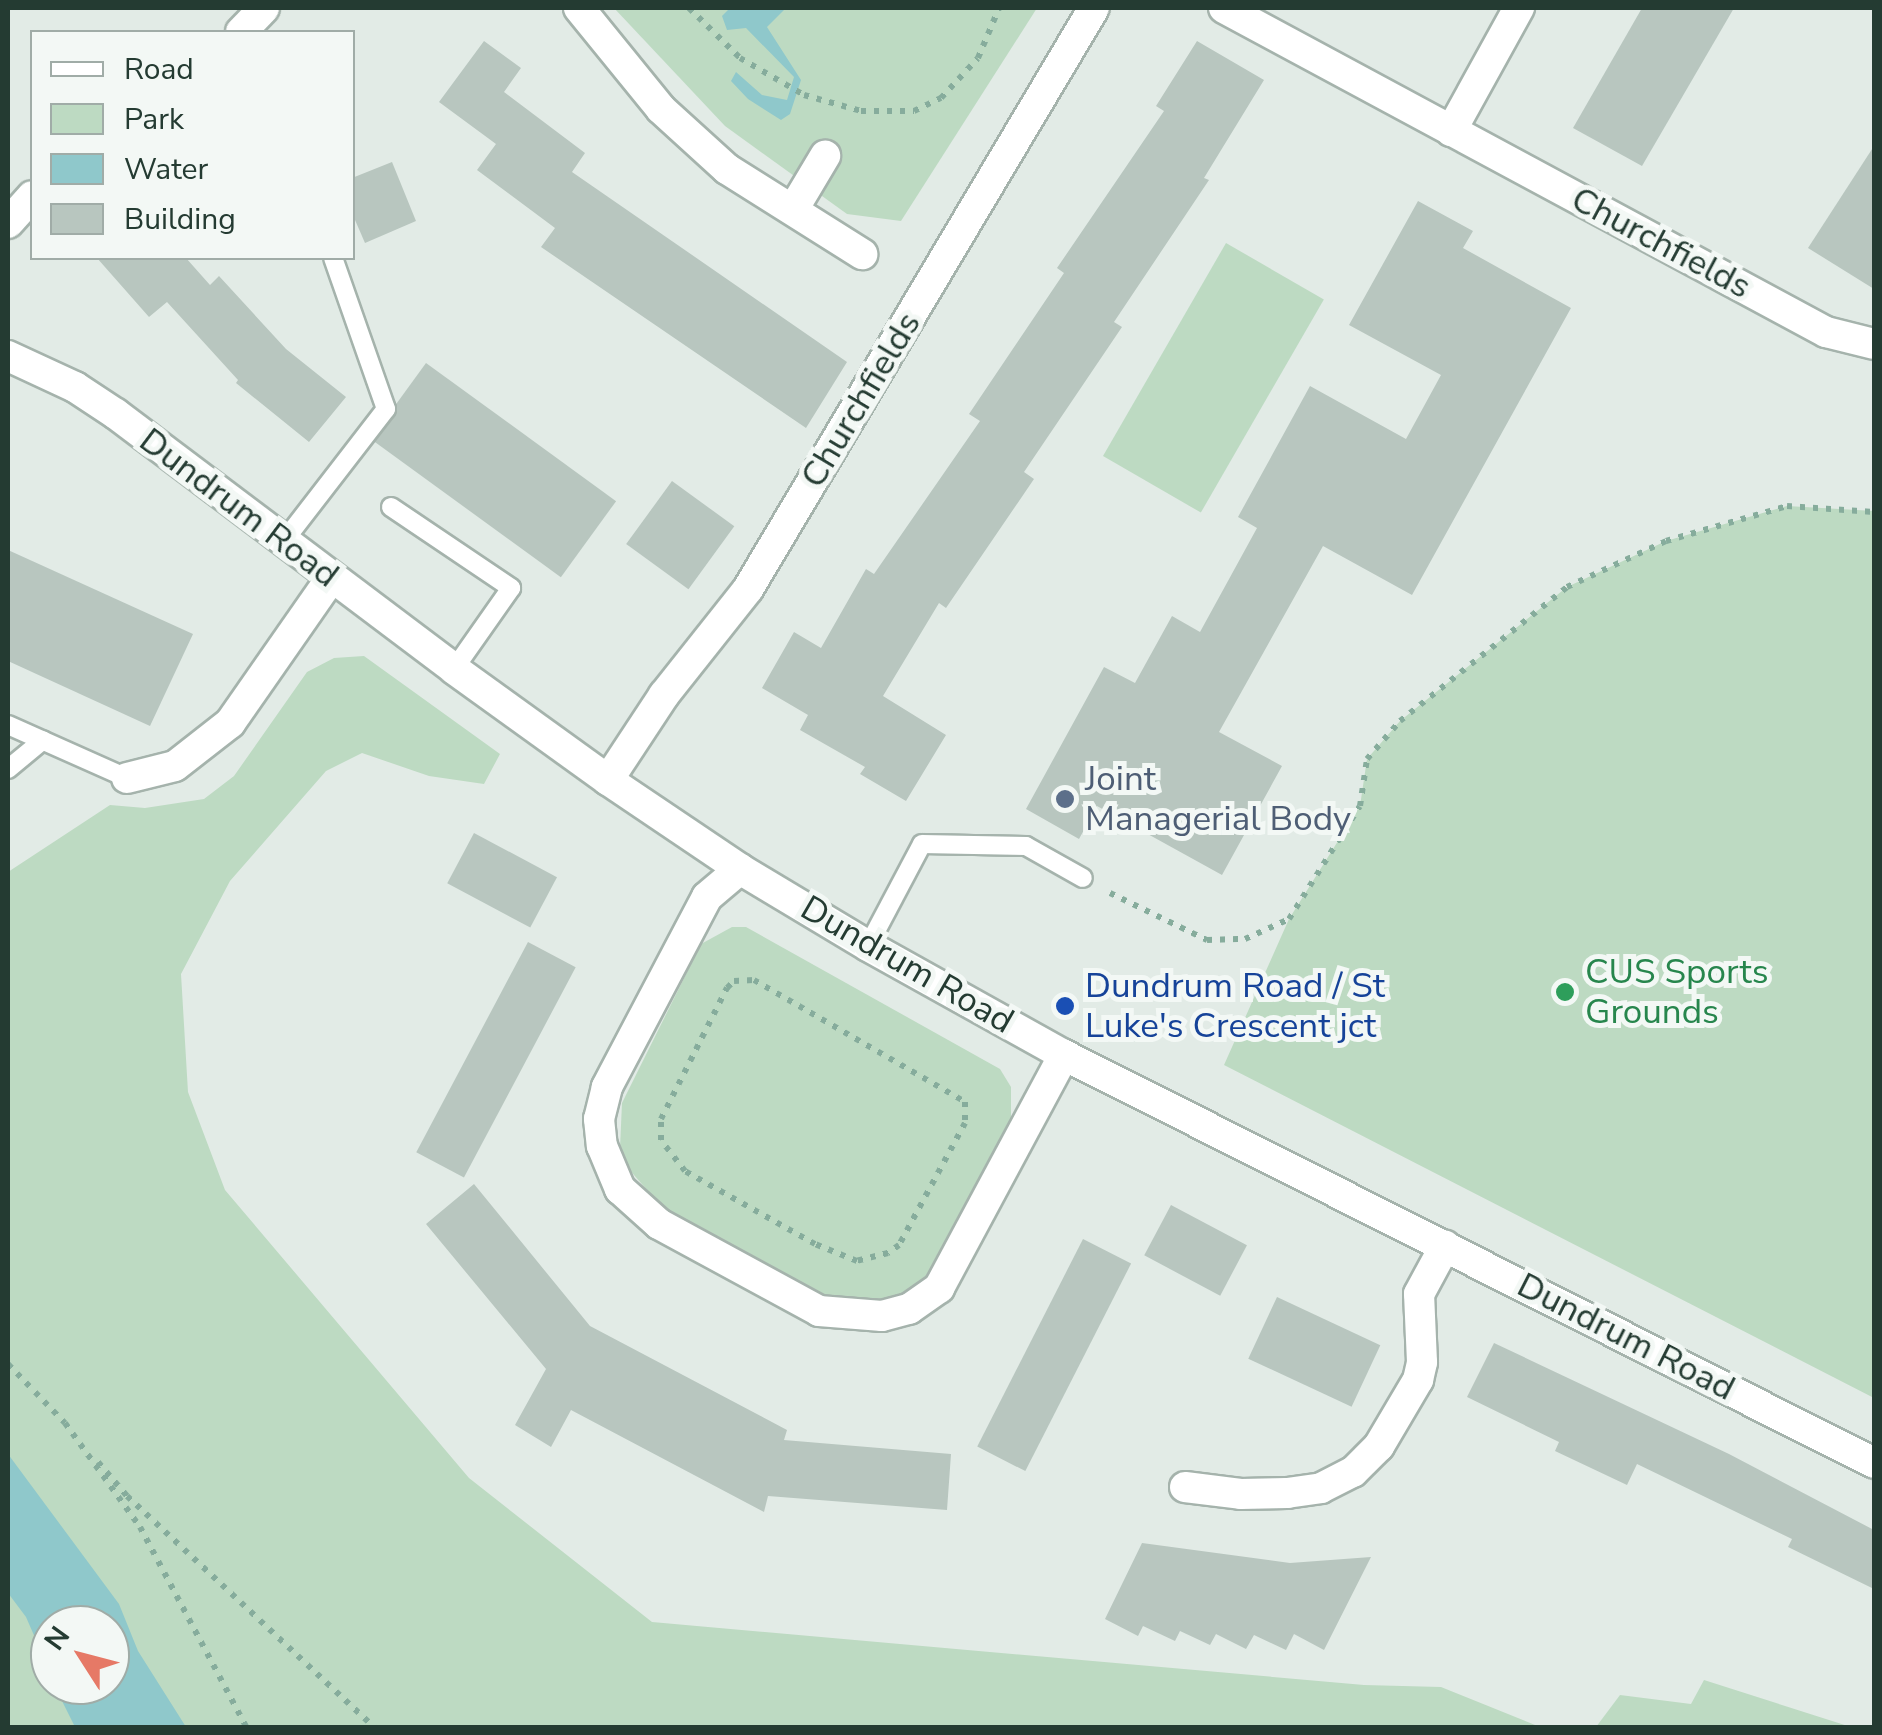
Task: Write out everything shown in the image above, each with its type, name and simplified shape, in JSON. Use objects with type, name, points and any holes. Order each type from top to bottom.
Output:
[{"type":"street","points":[[243,30],[264,8]]},
{"type":"street","points":[[579,8],[661,109],[727,169],[862,254]]},
{"type":"street","name":"Churchfields","points":[[608,780],[664,696],[748,589],[1094,8]]},
{"type":"street","name":"Churchfields","points":[[1224,8],[1826,332],[1874,344]]},
{"type":"street","points":[[1451,131],[1519,8]]},
{"type":"street","points":[[794,208],[824,156]]},
{"type":"street","points":[[8,224],[30,198]]},
{"type":"street","name":"Dundrum Road","points":[[8,356],[75,387],[116,414],[454,670],[608,780],[740,869],[868,946],[1064,1055],[1874,1463]]},
{"type":"street","points":[[128,778],[175,766],[230,723],[331,578]]},
{"type":"street","points":[[740,869],[708,897],[607,1086],[598,1119],[602,1146],[620,1189],[659,1224],[819,1311],[882,1316],[909,1308],[939,1288],[1064,1055]]},
{"type":"street","points":[[1185,1486],[1241,1494],[1287,1493],[1321,1488],[1353,1472],[1379,1446],[1418,1380],[1422,1362],[1420,1294],[1444,1246]]},
{"type":"lane","points":[[284,541],[386,409],[335,260]]},
{"type":"lane","points":[[390,507],[511,588],[454,670]]},
{"type":"lane","points":[[8,725],[128,778]]},
{"type":"lane","points":[[8,769],[43,740]]},
{"type":"lane","points":[[868,946],[922,844],[1026,846],[1082,878]]},
{"type":"path","points":[[689,8],[740,58],[804,96],[861,111],[914,110],[941,98],[978,58],[999,8]]},
{"type":"path","points":[[1082,878],[1208,940],[1246,939],[1289,918],[1360,806],[1368,759],[1400,720],[1568,587],[1666,541],[1786,506],[1874,512]]},
{"type":"path","points":[[754,980],[965,1102],[965,1122],[899,1245],[888,1254],[857,1261],[816,1244],[685,1171],[666,1148],[658,1131],[661,1118],[727,988],[734,981],[754,980]]},
{"type":"path","points":[[8,1364],[127,1496],[376,1728]]},
{"type":"path","points":[[65,1424],[140,1528],[248,1728]]},
{"type":"green space","points":[[614,8],[1037,8],[901,221],[847,214],[725,126]]},
{"type":"green space","points":[[1226,243],[1324,300],[1201,513],[1103,456]]},
{"type":"green space","name":"CUS Sports Grounds","points":[[1787,506],[1874,511],[1874,1398],[1224,1065],[1289,919],[1360,806],[1367,759],[1400,721],[1567,587],[1666,541]]},
{"type":"green space","points":[[364,656],[500,754],[484,784],[429,776],[362,753],[326,771],[230,881],[181,974],[188,1092],[225,1190],[469,1478],[652,1622],[1364,1685],[1441,1687],[1540,1727],[8,1728],[8,872],[110,805],[145,808],[204,799],[234,776],[307,672],[334,658]]},
{"type":"green space","points":[[732,927],[746,927],[1000,1069],[1011,1087],[1011,1122],[951,1238],[928,1277],[913,1290],[893,1298],[858,1300],[821,1294],[661,1206],[627,1167],[620,1148],[622,1103],[701,944]]},
{"type":"green space","points":[[1704,1680],[1851,1727],[1596,1727],[1620,1695],[1691,1704]]},
{"type":"water","points":[[730,8],[786,8],[767,27],[801,80],[790,114],[781,120],[748,99],[731,81],[736,72],[762,95],[787,100],[794,77],[746,28],[727,30],[722,16]]},
{"type":"water","points":[[8,1454],[119,1605],[30,1605],[30,1626],[8,1593]]},
{"type":"water","points":[[130,1631],[138,1651],[186,1727],[75,1727],[64,1705],[130,1705]]},
{"type":"building","points":[[1642,8],[1734,8],[1642,166],[1573,128]]},
{"type":"building","points":[[484,41],[521,68],[504,92],[585,153],[572,172],[847,362],[806,428],[541,247],[555,228],[477,170],[496,144],[439,102]]},
{"type":"building","points":[[1197,41],[1264,80],[1204,178],[1209,180],[1114,322],[1122,327],[1024,472],[1034,479],[946,608],[939,603],[883,696],[946,735],[906,801],[860,774],[865,767],[800,730],[808,715],[762,688],[794,632],[821,648],[866,569],[874,574],[980,421],[969,414],[1064,273],[1057,268],[1164,111],[1156,106]]},
{"type":"building","points":[[1874,146],[1874,289],[1808,248]]},
{"type":"building","points":[[392,162],[416,221],[365,243],[355,220],[355,177]]},
{"type":"building","points":[[1418,201],[1473,231],[1463,248],[1571,308],[1412,595],[1323,546],[1219,732],[1282,766],[1222,875],[1097,806],[1079,839],[1026,809],[1104,667],[1135,683],[1172,616],[1200,632],[1257,528],[1238,517],[1310,386],[1406,439],[1441,375],[1349,325]]},
{"type":"building","points":[[99,260],[188,260],[210,285],[219,276],[286,349],[346,397],[309,442],[236,383],[238,380],[167,302],[149,317]]},
{"type":"building","points":[[426,363],[616,501],[561,577],[371,439]]},
{"type":"building","points":[[672,481],[734,526],[688,589],[626,544]]},
{"type":"building","points":[[8,550],[193,634],[150,726],[8,661]]},
{"type":"building","points":[[474,833],[557,877],[530,927],[447,883]]},
{"type":"building","points":[[528,942],[576,967],[464,1177],[416,1152]]},
{"type":"building","points":[[474,1184],[590,1326],[787,1430],[784,1440],[951,1454],[947,1510],[768,1496],[764,1512],[571,1410],[551,1447],[515,1425],[546,1369],[426,1224]]},
{"type":"building","points":[[1171,1205],[1247,1245],[1220,1296],[1144,1255]]},
{"type":"building","points":[[1083,1239],[1131,1264],[1025,1471],[977,1447]]},
{"type":"building","points":[[1277,1297],[1380,1345],[1352,1407],[1248,1359]]},
{"type":"building","points":[[1494,1343],[1729,1454],[1874,1530],[1874,1589],[1788,1547],[1792,1539],[1637,1464],[1627,1485],[1555,1451],[1559,1442],[1467,1397]]},
{"type":"building","points":[[1142,1543],[1290,1563],[1371,1557],[1324,1650],[1294,1634],[1286,1650],[1254,1635],[1246,1649],[1216,1634],[1210,1645],[1180,1631],[1175,1641],[1143,1626],[1138,1636],[1105,1619]]},
{"type":"place","name":"Joint Managerial Body","points":[[1065,799]]},
{"type":"place","name":"CUS Sports Grounds","points":[[1565,992]]},
{"type":"place","name":"Dundrum Road / St Luke's Crescent jct","points":[[1065,1006]]}]
